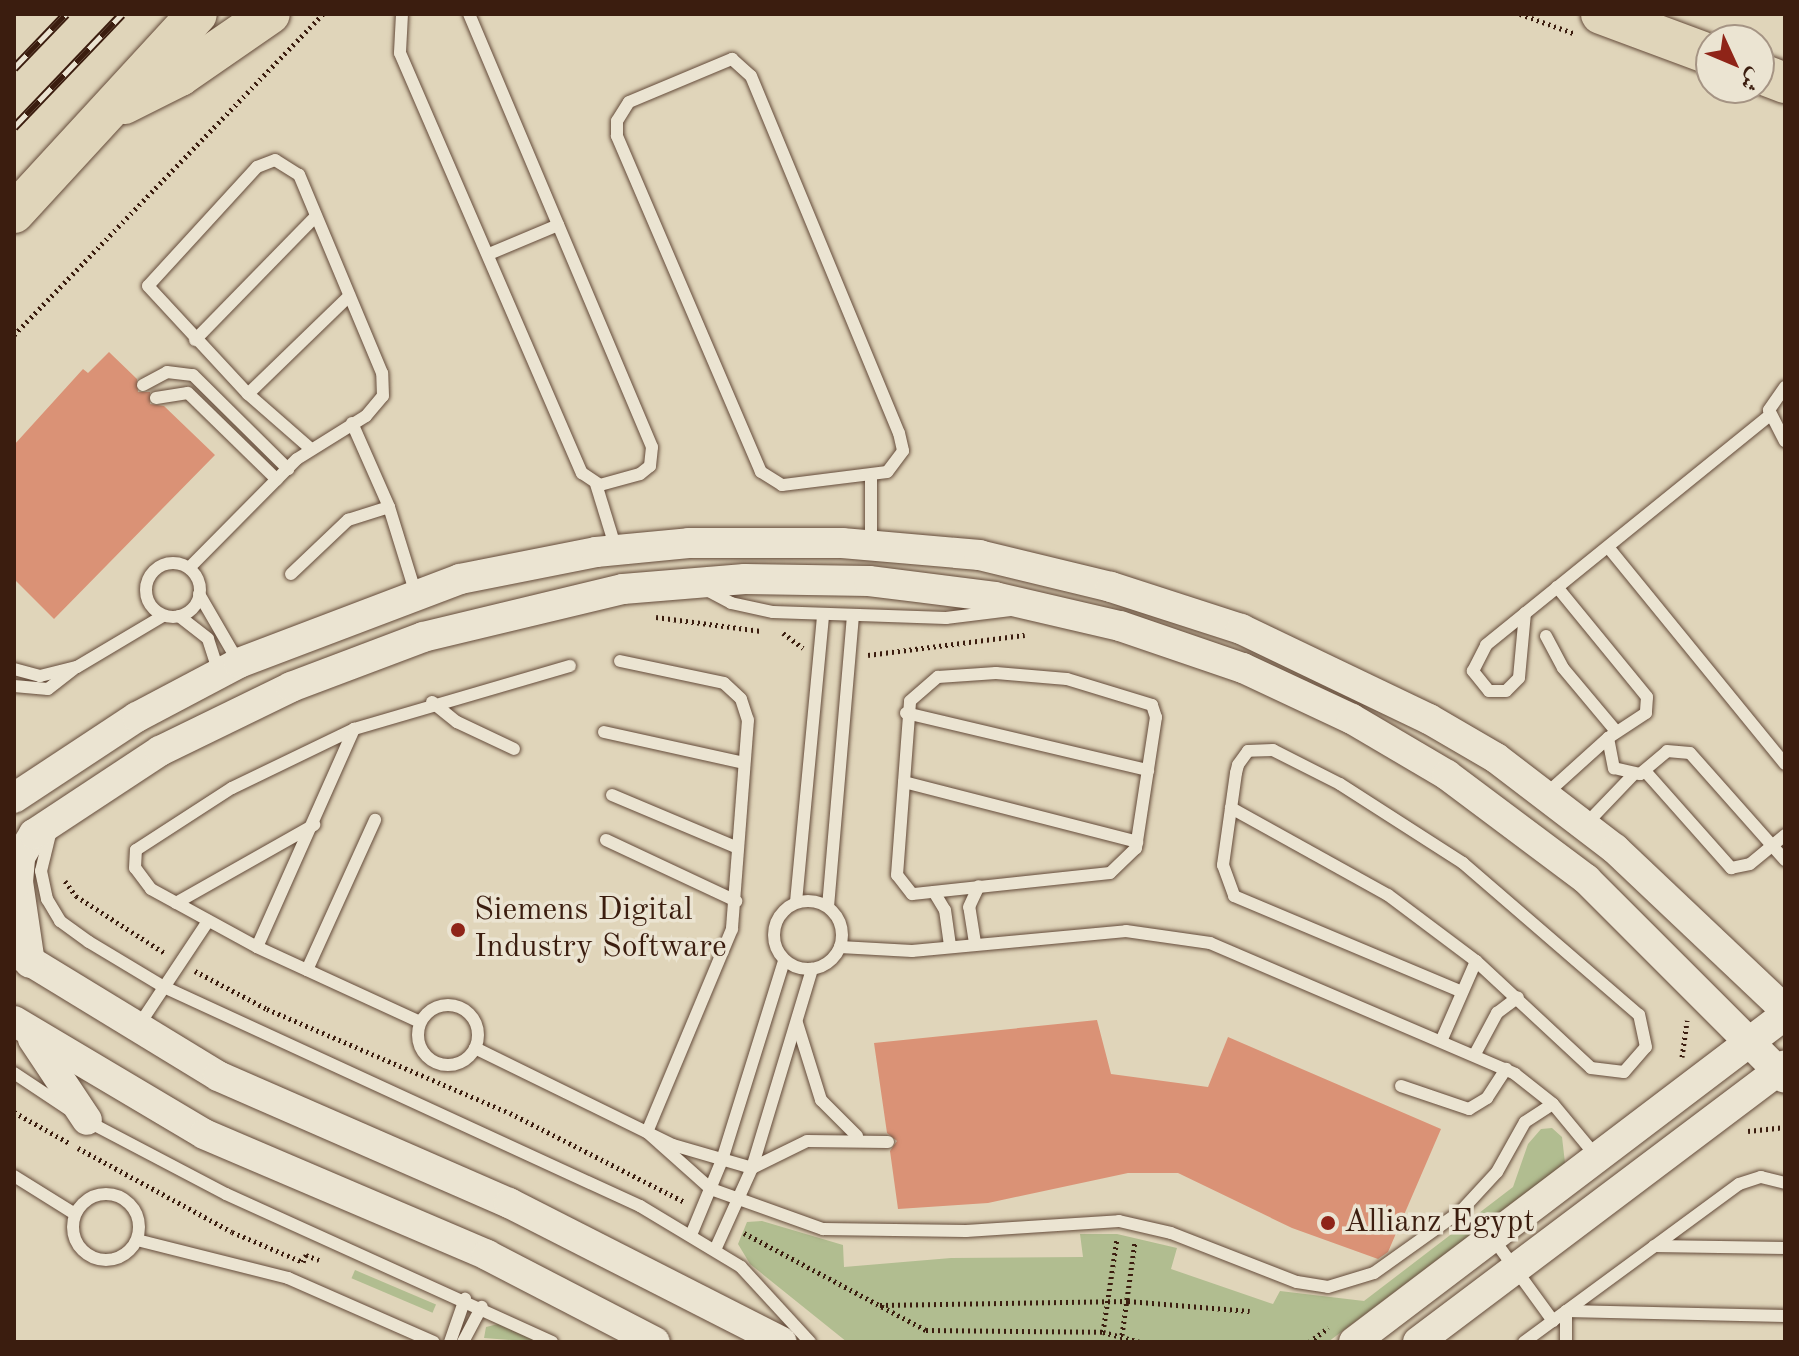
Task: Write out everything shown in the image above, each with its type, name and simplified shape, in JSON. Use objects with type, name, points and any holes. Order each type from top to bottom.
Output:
[{"type":"highway","points":[[14,213],[102,113],[197,14]]},
{"type":"highway","points":[[102,113],[180,76],[270,14]]},
{"type":"highway","points":[[1601,14],[1695,49]]},
{"type":"street","points":[[689,543],[693,582]]},
{"type":"street","points":[[14,798],[123,725],[229,668],[416,594],[499,570],[616,549],[689,543],[871,545],[979,555],[1111,587],[1241,629],[1429,719],[1546,794],[1677,903],[1785,1013],[1354,1342]]},
{"type":"street","points":[[782,1342],[537,1216],[313,1120],[135,1031],[22,957],[20,857],[34,834],[62,813],[225,718],[358,659],[556,602],[693,582],[869,581],[1034,605],[1243,668],[1424,760],[1586,879],[1783,1071],[1418,1342]]},
{"type":"street","points":[[21,1026],[87,1120]]},
{"type":"street","points":[[21,1026],[204,1134],[500,1261],[655,1342]]},
{"type":"lane","points":[[402,14],[400,53],[582,473],[596,484],[616,549]]},
{"type":"lane","points":[[469,14],[652,447],[650,466],[640,474],[596,484]]},
{"type":"lane","points":[[725,60],[748,70],[902,441],[895,467],[871,476],[782,485],[761,472],[617,136],[617,121],[629,102],[725,60]]},
{"type":"lane","points":[[189,568],[311,449],[376,408],[385,383],[293,167],[265,162],[150,280],[150,292],[248,394],[311,449]]},
{"type":"lane","points":[[195,340],[315,217]]},
{"type":"lane","points":[[489,254],[558,225]]},
{"type":"lane","points":[[248,394],[349,296]]},
{"type":"lane","points":[[143,385],[167,372],[193,375],[288,469]]},
{"type":"lane","points":[[1785,387],[1772,401],[1770,415],[1785,441]]},
{"type":"lane","points":[[156,398],[188,393],[277,480]]},
{"type":"lane","points":[[1525,613],[1519,678],[1506,691],[1489,691],[1476,680],[1473,662],[1525,613],[1770,415]]},
{"type":"lane","points":[[352,423],[389,507],[416,594]]},
{"type":"lane","points":[[871,476],[871,545]]},
{"type":"lane","points":[[291,574],[348,520],[389,507]]},
{"type":"lane","points":[[1608,547],[1785,764]]},
{"type":"lane","points":[[163,616],[147,600],[149,578],[167,564],[189,568]]},
{"type":"lane","points":[[189,568],[229,668]]},
{"type":"lane","points":[[693,582],[752,609],[823,615],[968,617],[1034,605]]},
{"type":"lane","points":[[1546,794],[1612,734],[1642,717],[1647,697],[1557,587]]},
{"type":"lane","points":[[179,616],[199,594]]},
{"type":"lane","points":[[691,1235],[722,1160],[784,961],[774,928],[796,902],[823,615]]},
{"type":"lane","points":[[14,686],[48,689],[77,667],[163,616],[179,616],[208,639],[229,668]]},
{"type":"lane","points":[[840,947],[841,925],[828,907],[853,616]]},
{"type":"lane","points":[[1546,636],[1563,668],[1612,734],[1608,759],[1639,773],[1726,865],[1744,867],[1785,835]]},
{"type":"lane","points":[[620,661],[712,678],[733,690],[748,720],[736,847],[736,901],[727,947],[647,1132]]},
{"type":"lane","points":[[420,1022],[257,947],[176,903],[138,876],[134,859],[141,842],[232,788],[354,729],[432,702],[570,666]]},
{"type":"lane","points":[[14,669],[40,676],[77,667]]},
{"type":"lane","points":[[1019,673],[1090,684],[1152,705],[1148,770],[1137,842],[1126,864],[1110,873],[912,894],[898,881],[906,713],[917,690],[938,677],[1019,673]]},
{"type":"lane","points":[[432,702],[457,722],[514,749]]},
{"type":"lane","points":[[906,713],[1148,770]]},
{"type":"lane","points":[[257,947],[314,825],[354,729]]},
{"type":"lane","points":[[604,732],[744,763]]},
{"type":"lane","points":[[1231,808],[1388,895],[1476,961],[1591,1068],[1613,1074],[1642,1058],[1647,1036],[1639,1015],[1502,892],[1382,809],[1265,748],[1242,757],[1231,808],[1223,873],[1234,896],[1462,992]]},
{"type":"lane","points":[[1585,825],[1639,773],[1667,751],[1690,753],[1785,860]]},
{"type":"lane","points":[[904,782],[1137,842]]},
{"type":"lane","points":[[612,795],[736,847]]},
{"type":"lane","points":[[62,813],[42,855],[43,887],[53,911],[89,942],[164,987],[572,1170],[691,1235],[766,1288],[810,1342]]},
{"type":"lane","points":[[307,970],[375,820]]},
{"type":"lane","points":[[176,903],[314,825]]},
{"type":"lane","points":[[606,840],[736,901]]},
{"type":"lane","points":[[975,943],[969,907],[979,886]]},
{"type":"lane","points":[[934,892],[945,910],[950,946]]},
{"type":"lane","points":[[796,902],[828,907]]},
{"type":"lane","points":[[135,1031],[208,921]]},
{"type":"lane","points":[[715,1250],[739,1204],[752,1168],[812,969],[840,947],[950,946],[1126,931],[1183,936],[1237,952],[1506,1069],[1553,1104],[1596,1157]]},
{"type":"lane","points":[[784,961],[812,969]]},
{"type":"lane","points":[[1442,1039],[1476,961]]},
{"type":"lane","points":[[1475,1054],[1497,1013],[1518,997]]},
{"type":"lane","points":[[438,1007],[461,1007],[476,1024],[475,1048],[461,1063],[430,1060],[419,1043],[420,1022],[438,1007]]},
{"type":"lane","points":[[797,1023],[821,1100],[860,1137]]},
{"type":"lane","points":[[475,1048],[647,1132],[752,1168],[807,1141],[860,1137],[888,1142]]},
{"type":"lane","points":[[1401,1086],[1469,1109],[1487,1098],[1506,1069]]},
{"type":"lane","points":[[14,1073],[87,1120],[213,1188],[465,1299],[552,1342]]},
{"type":"lane","points":[[647,1132],[711,1189],[739,1204],[823,1229],[865,1233],[1119,1221],[1137,1223],[1297,1282],[1344,1285],[1374,1273],[1468,1205],[1497,1172],[1525,1122],[1553,1104]]},
{"type":"lane","points":[[14,1176],[75,1214]]},
{"type":"lane","points":[[1524,1342],[1739,1184],[1761,1177],[1785,1183]]},
{"type":"lane","points":[[99,1195],[119,1197],[135,1210],[137,1240],[124,1256],[93,1258],[73,1235],[75,1214],[99,1195]]},
{"type":"lane","points":[[1492,1237],[1517,1267],[1553,1321]]},
{"type":"lane","points":[[137,1240],[298,1282],[434,1342]]},
{"type":"lane","points":[[1654,1246],[1785,1248]]},
{"type":"lane","points":[[450,1342],[465,1299]]},
{"type":"lane","points":[[463,1342],[482,1307]]},
{"type":"lane","points":[[1566,1311],[1785,1316]]},
{"type":"lane","points":[[1566,1311],[1566,1342]]},
{"type":"path","points":[[14,335],[323,14]]},
{"type":"path","points":[[645,616],[765,631]]},
{"type":"path","points":[[779,632],[821,652]]},
{"type":"path","points":[[61,866],[76,896],[180,963],[267,1009],[510,1113],[702,1210]]},
{"type":"path","points":[[14,1112],[232,1232],[303,1262],[306,1255],[333,1267]]},
{"type":"path","points":[[1103,1332],[1119,1221]]},
{"type":"path","points":[[1122,1335],[1137,1223]]},
{"type":"path","points":[[729,1225],[926,1330],[961,1334],[1103,1332],[1141,1342]]},
{"type":"path","points":[[880,1305],[1128,1301],[1250,1311]]},
{"type":"green space","points":[[1552,1128],[1562,1137],[1565,1163],[1328,1342],[847,1342],[750,1264],[738,1244],[747,1222],[762,1221],[843,1245],[844,1267],[951,1258],[1083,1257],[1080,1234],[1117,1234],[1177,1248],[1171,1269],[1273,1304],[1280,1291],[1364,1301],[1513,1187],[1528,1144],[1541,1129]]},
{"type":"green space","points":[[355,1270],[436,1304],[432,1313],[351,1278]]},
{"type":"green space","points":[[498,1324],[538,1342],[484,1338],[486,1327]]},
{"type":"building","points":[[109,352],[137,379],[138,392],[150,392],[150,404],[164,406],[215,455],[54,619],[14,579],[14,445],[83,369],[88,373]]},
{"type":"building","points":[[1097,1020],[1111,1074],[1208,1087],[1228,1037],[1441,1129],[1388,1252],[1378,1259],[1292,1228],[1178,1173],[1128,1173],[988,1203],[898,1209],[890,1151],[897,1141],[887,1133],[874,1043]]},
{"type":"railway","points":[[14,68],[66,14]]},
{"type":"railway","points":[[14,127],[122,14]]},
{"type":"place","name":"Siemens Digital Industry Software","points":[[458,930]]},
{"type":"place","name":"Allianz Egypt","points":[[1328,1223]]}]
